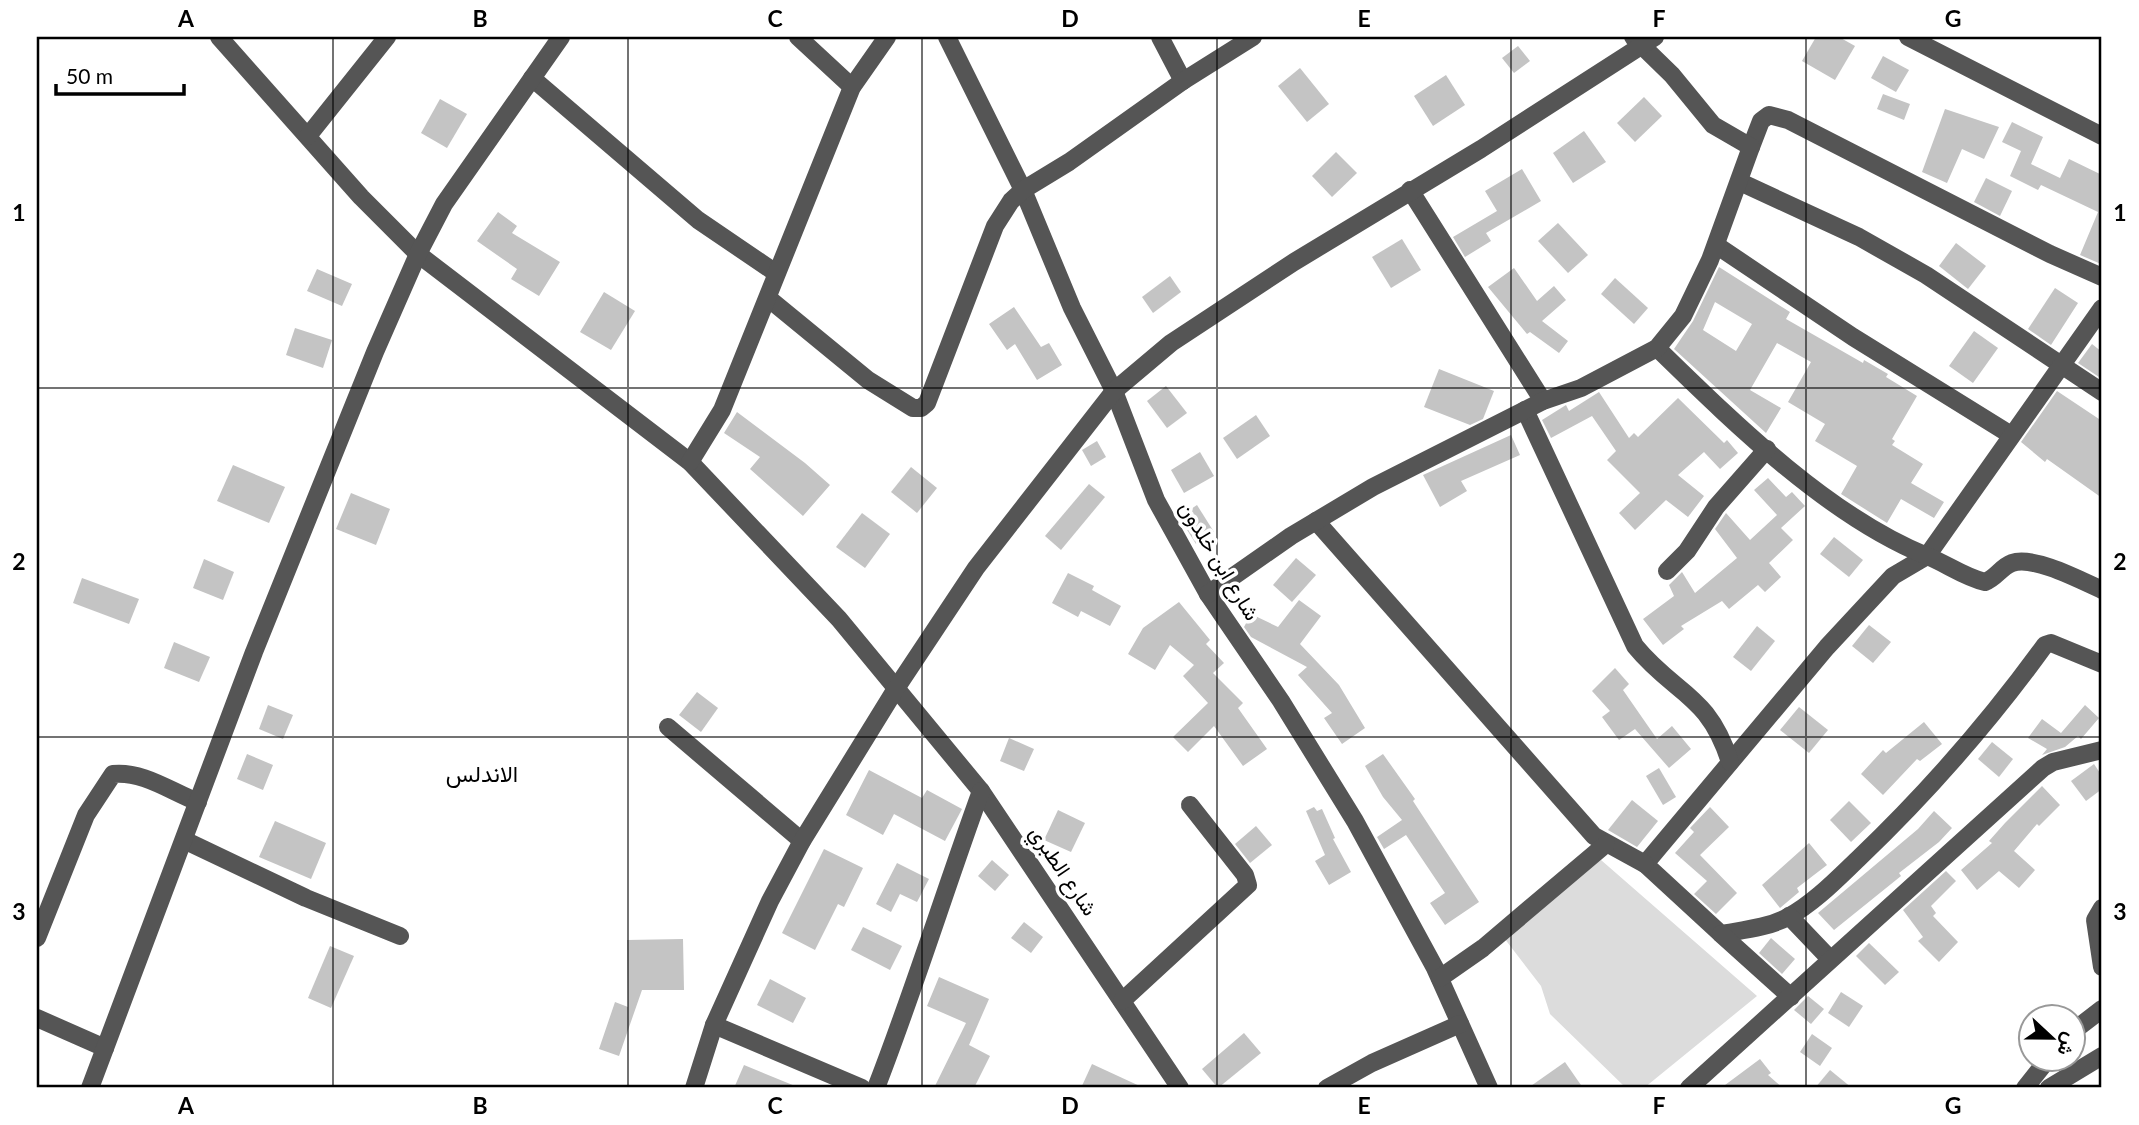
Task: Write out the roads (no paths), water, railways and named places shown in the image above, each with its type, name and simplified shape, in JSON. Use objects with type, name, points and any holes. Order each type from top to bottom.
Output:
[{"type":"street","name":"شارع الطبري","points":[[219,37],[361,197],[418,254],[690,462],[839,619],[981,791],[1180,1088]]},
{"type":"street","points":[[308,136],[387,37]]},
{"type":"street","points":[[90,1088],[309,515],[418,254],[444,204],[561,37]]},
{"type":"street","points":[[799,37],[852,88]]},
{"type":"street","points":[[690,462],[722,410],[852,88],[887,37]]},
{"type":"street","name":"شارع ابن خلدون","points":[[947,37],[1023,190],[1072,308],[1114,391],[1156,500],[1208,594],[1281,701],[1355,821],[1440,978],[1489,1088]]},
{"type":"street","points":[[1160,37],[1183,81]]},
{"type":"street","points":[[768,298],[868,380],[913,408],[921,408],[927,403],[995,226],[1011,201],[1023,190],[1069,162],[1183,81],[1253,37]]},
{"type":"street","points":[[1908,37],[2102,136]]},
{"type":"street","points":[[694,1088],[714,1025],[770,901],[802,841],[897,687],[976,568],[1114,391],[1171,343],[1410,190],[1481,149],[1643,40],[1713,125],[1751,147]]},
{"type":"street","points":[[532,78],[698,220],[776,273]]},
{"type":"street","points":[[1208,594],[1316,521],[1373,487],[1543,401],[1581,388],[1657,348],[1682,316],[1716,245],[1761,121],[1769,115],[1788,120],[2050,254],[2102,276]]},
{"type":"street","points":[[1740,182],[1859,237],[1904,262],[2102,392]]},
{"type":"street","points":[[1410,190],[1543,401]]},
{"type":"street","points":[[1716,245],[1853,337],[2011,435]]},
{"type":"street","points":[[1644,864],[1827,647],[1886,584],[1905,568],[1927,556],[2102,308]]},
{"type":"street","points":[[1657,348],[1742,430],[1898,545],[1985,582],[2012,563],[2021,562],[2040,565],[2102,590]]},
{"type":"street","points":[[1525,411],[1635,646],[1647,661],[1684,689],[1706,712],[1721,736],[1730,762]]},
{"type":"street","points":[[1668,572],[1687,551],[1716,508],[1767,449]]},
{"type":"street","points":[[1316,521],[1374,589],[1434,650],[1571,811],[1606,844],[1644,864],[1791,997]]},
{"type":"street","points":[[1721,934],[1768,925],[1790,916],[1821,893],[1893,825],[2010,691],[2045,645],[2051,643],[2102,664]]},
{"type":"street","points":[[668,727],[802,841]]},
{"type":"street","points":[[1689,1088],[2043,768],[2053,761],[2102,750]]},
{"type":"street","points":[[37,938],[86,815],[113,774],[129,772],[198,802]]},
{"type":"street","points":[[876,1088],[913,993],[940,906],[981,791]]},
{"type":"street","points":[[1122,1001],[1248,885],[1245,875],[1189,805]]},
{"type":"street","points":[[184,840],[306,898],[400,936]]},
{"type":"street","points":[[1440,978],[1505,930],[1606,844]]},
{"type":"street","points":[[2102,908],[2095,920],[2102,967]]},
{"type":"street","points":[[1790,916],[1830,959]]},
{"type":"street","points":[[2086,1022],[2102,1009]]},
{"type":"street","points":[[37,1018],[105,1048]]},
{"type":"street","points":[[1327,1088],[1372,1063],[1460,1024]]},
{"type":"street","points":[[714,1025],[862,1088]]},
{"type":"street","points":[[2049,1088],[2102,1056]]},
{"type":"street","points":[[2025,1088],[2038,1072]]},
{"type":"district","name":"الاندلس","points":[[482,774]]}]
